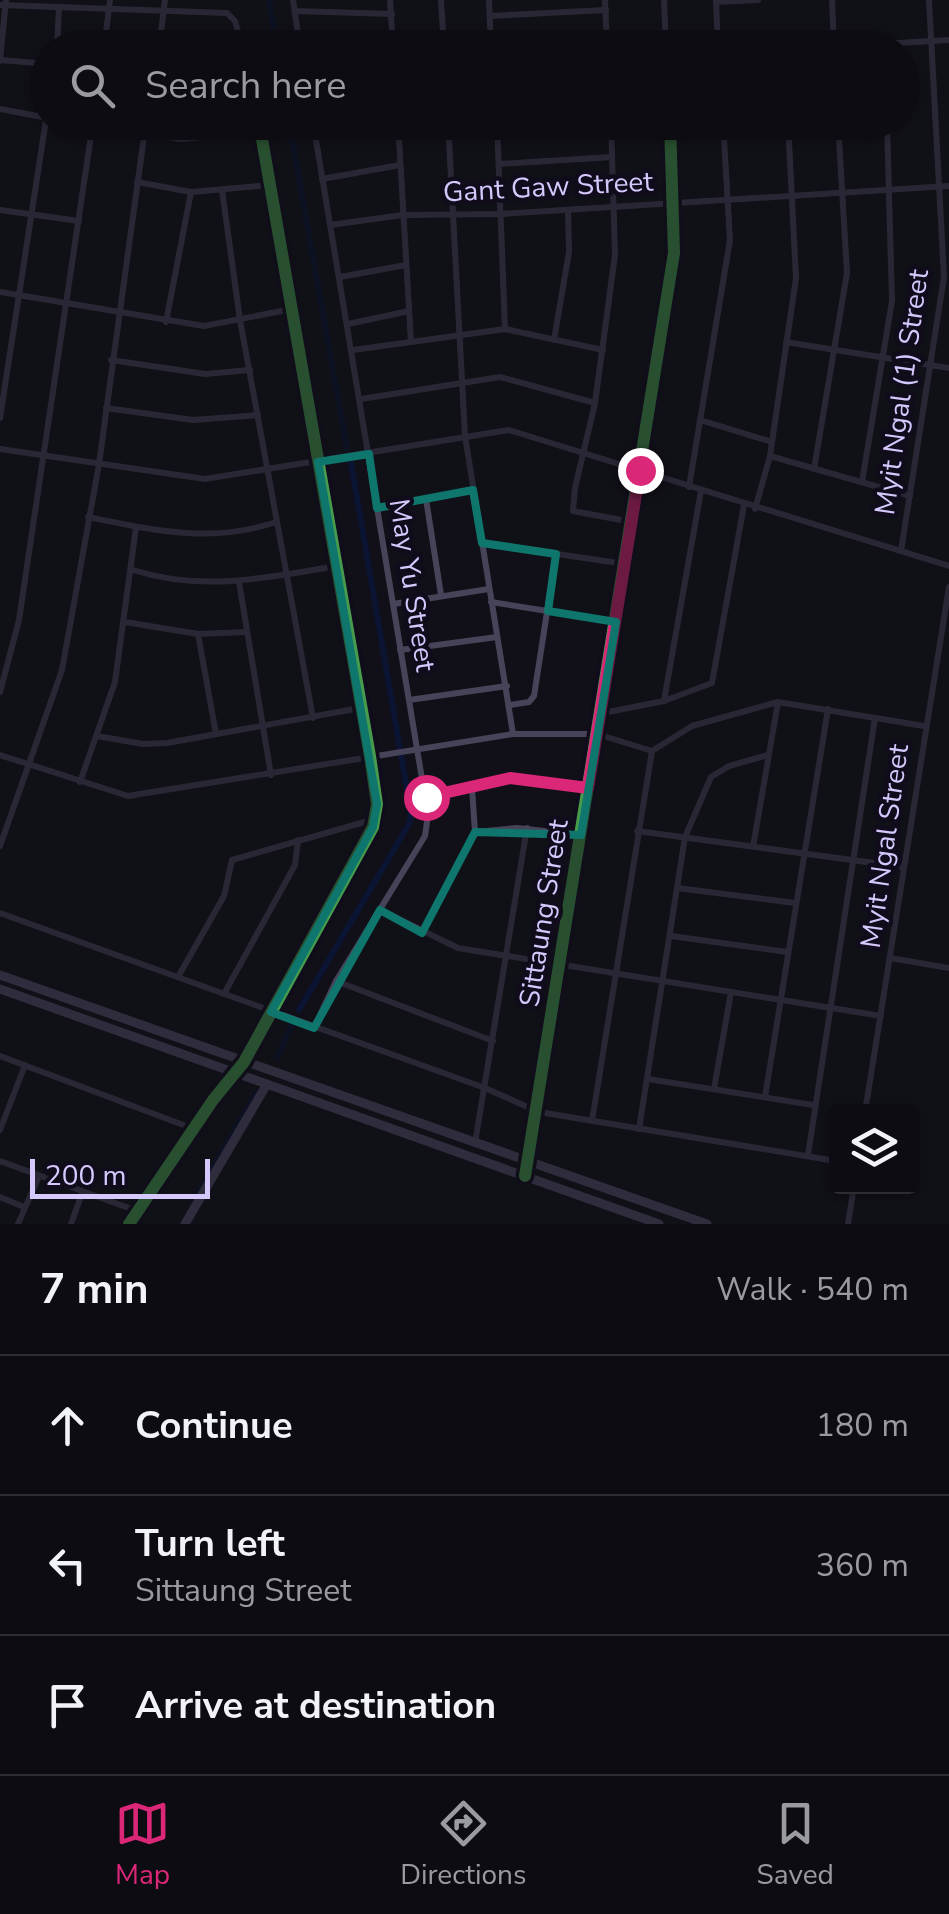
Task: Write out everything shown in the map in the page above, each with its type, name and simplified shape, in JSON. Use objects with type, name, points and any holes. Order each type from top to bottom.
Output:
[{"type":"street","points":[[162,30],[164,0]]},
{"type":"street","points":[[293,0],[298,30]]},
{"type":"street","points":[[390,0],[392,30]]},
{"type":"street","points":[[441,0],[443,30]]},
{"type":"street","points":[[489,0],[491,30]]},
{"type":"street","points":[[605,0],[607,30]]},
{"type":"street","points":[[664,0],[665,30]]},
{"type":"street","points":[[717,30],[716,1],[758,0]]},
{"type":"street","points":[[832,0],[833,30]]},
{"type":"street","name":"Myit Ngal (1) Street","points":[[901,551],[944,278],[945,186],[929,0]]},
{"type":"street","points":[[30,62],[0,60],[4,4],[110,4],[164,12],[227,13],[237,30]]},
{"type":"street","points":[[106,30],[110,4]]},
{"type":"street","points":[[58,30],[59,7]]},
{"type":"street","points":[[490,16],[606,10]]},
{"type":"street","points":[[295,11],[392,14]]},
{"type":"street","points":[[919,43],[949,40]]},
{"type":"street","points":[[0,109],[30,115]]},
{"type":"street","points":[[0,418],[42,140]]},
{"type":"street","points":[[0,692],[15,642],[69,304],[91,140]]},
{"type":"street","points":[[0,846],[32,766],[62,670],[99,464],[143,140]]},
{"type":"street","points":[[129,1224],[244,1062],[376,819],[370,756],[262,140]]},
{"type":"street","name":"May Yu Street","points":[[314,1028],[336,981],[425,836],[426,797],[316,140]]},
{"type":"street","points":[[399,140],[411,342]]},
{"type":"street","points":[[449,140],[465,436],[513,734]]},
{"type":"street","points":[[498,140],[505,329]]},
{"type":"street","points":[[612,140],[615,256],[595,404],[586,454],[574,488],[573,512],[632,522]]},
{"type":"street","name":"Sittaung Street","points":[[525,1176],[539,1112],[674,253],[671,140]]},
{"type":"street","points":[[690,487],[730,240],[724,140]]},
{"type":"street","points":[[755,509],[770,456],[796,278],[789,140]]},
{"type":"street","points":[[814,468],[846,273],[839,140]]},
{"type":"street","points":[[862,482],[894,280],[889,140]]},
{"type":"street","points":[[499,164],[612,157]]},
{"type":"street","points":[[322,179],[400,165]]},
{"type":"street","points":[[137,182],[191,192],[270,185]]},
{"type":"street","name":"Gant Gaw Street","points":[[330,225],[403,215],[615,208],[945,186]]},
{"type":"street","points":[[222,190],[240,320],[313,718]]},
{"type":"street","points":[[166,322],[191,192]]},
{"type":"street","points":[[0,210],[79,221]]},
{"type":"street","points":[[554,340],[569,252],[568,210]]},
{"type":"street","points":[[340,277],[406,264]]},
{"type":"street","points":[[0,292],[204,326],[292,310]]},
{"type":"street","points":[[348,324],[409,311]]},
{"type":"street","points":[[353,350],[505,329],[603,350]]},
{"type":"street","points":[[786,342],[949,368]]},
{"type":"street","points":[[112,360],[205,374],[250,370]]},
{"type":"street","points":[[361,399],[500,377],[595,404]]},
{"type":"street","points":[[106,408],[193,420],[258,414]]},
{"type":"street","points":[[700,420],[772,442]]},
{"type":"street","points":[[0,449],[206,479],[509,430],[949,566]]},
{"type":"street","points":[[770,456],[910,496]]},
{"type":"street","points":[[376,508],[473,490]]},
{"type":"street","points":[[664,700],[701,491]]},
{"type":"street","points":[[426,499],[441,595]]},
{"type":"street","points":[[602,713],[709,687],[714,679],[744,505]]},
{"type":"street","points":[[88,517],[206,536],[248,532],[276,522]]},
{"type":"street","points":[[80,782],[115,682],[136,527]]},
{"type":"street","points":[[482,543],[625,564]]},
{"type":"street","points":[[510,704],[529,702],[534,696],[556,554]]},
{"type":"street","points":[[133,570],[191,584],[238,582],[336,566]]},
{"type":"street","points":[[238,582],[272,774]]},
{"type":"street","name":"Myit Ngal Street","points":[[866,1104],[949,586]]},
{"type":"street","points":[[394,604],[488,589]]},
{"type":"street","points":[[491,602],[616,622]]},
{"type":"street","points":[[125,622],[198,634],[247,632]]},
{"type":"street","points":[[198,634],[216,734]]},
{"type":"street","points":[[400,650],[498,637]]},
{"type":"street","points":[[409,700],[507,686]]},
{"type":"street","points":[[592,1121],[652,751],[692,726],[778,702],[924,726]]},
{"type":"street","points":[[754,847],[778,702]]},
{"type":"street","points":[[96,736],[143,744],[360,708]]},
{"type":"street","points":[[765,1097],[828,709]]},
{"type":"street","points":[[808,1156],[875,718]]},
{"type":"street","points":[[0,755],[128,796],[513,734],[597,734],[652,751]]},
{"type":"street","points":[[638,1129],[685,837],[711,777],[729,766],[768,755]]},
{"type":"street","points":[[426,797],[524,777],[588,788]]},
{"type":"street","points":[[422,933],[476,832],[472,788]]},
{"type":"street","points":[[178,977],[224,896],[232,860],[376,819]]},
{"type":"street","points":[[476,832],[526,828],[580,835]]},
{"type":"street","points":[[475,1145],[526,828]]},
{"type":"street","points":[[637,831],[904,867]]},
{"type":"street","points":[[224,992],[295,865],[298,840]]},
{"type":"street","points":[[677,888],[795,903]]},
{"type":"street","points":[[380,910],[458,948],[881,1016]]},
{"type":"street","points":[[0,914],[224,992],[485,1088],[539,1112],[829,1160]]},
{"type":"street","points":[[670,936],[787,952]]},
{"type":"street","points":[[890,958],[949,968]]},
{"type":"street","points":[[0,974],[700,1223]]},
{"type":"street","points":[[336,981],[493,1041]]},
{"type":"street","points":[[0,989],[659,1224]]},
{"type":"street","points":[[714,1089],[732,992]]},
{"type":"street","points":[[0,1056],[194,1129]]},
{"type":"street","points":[[0,1130],[25,1065]]},
{"type":"street","points":[[648,1080],[814,1105]]},
{"type":"street","points":[[186,1224],[266,1084]]},
{"type":"street","points":[[0,1161],[137,1211]]},
{"type":"street","points":[[18,1224],[38,1176]]},
{"type":"street","points":[[71,1224],[82,1193]]},
{"type":"street","points":[[848,1224],[853,1194]]},
{"type":"street","points":[[0,1198],[24,1206]]},
{"type":"highlighted area","points":[[369,454],[377,508],[473,490],[482,543],[556,554],[548,611],[616,622],[581,835],[475,832],[422,933],[380,910],[314,1028],[271,1012],[373,827],[377,804],[318,462]]},
{"type":"waterway","points":[[269,0],[274,30]]},
{"type":"waterway","points":[[292,140],[347,449]]},
{"type":"waterway","points":[[299,1010],[409,824],[411,813],[351,463]]},
{"type":"waterway","points":[[277,1057],[293,1023]]},
{"type":"waterway","points":[[197,1195],[256,1093]]},
{"type":"cycle path","points":[[129,1224],[213,1100],[244,1062],[373,827],[377,804],[262,140]]},
{"type":"cycle path","points":[[525,1176],[674,253],[671,140]]},
{"type":"route","points":[[426,797],[524,777],[588,788],[640,470]]}]
